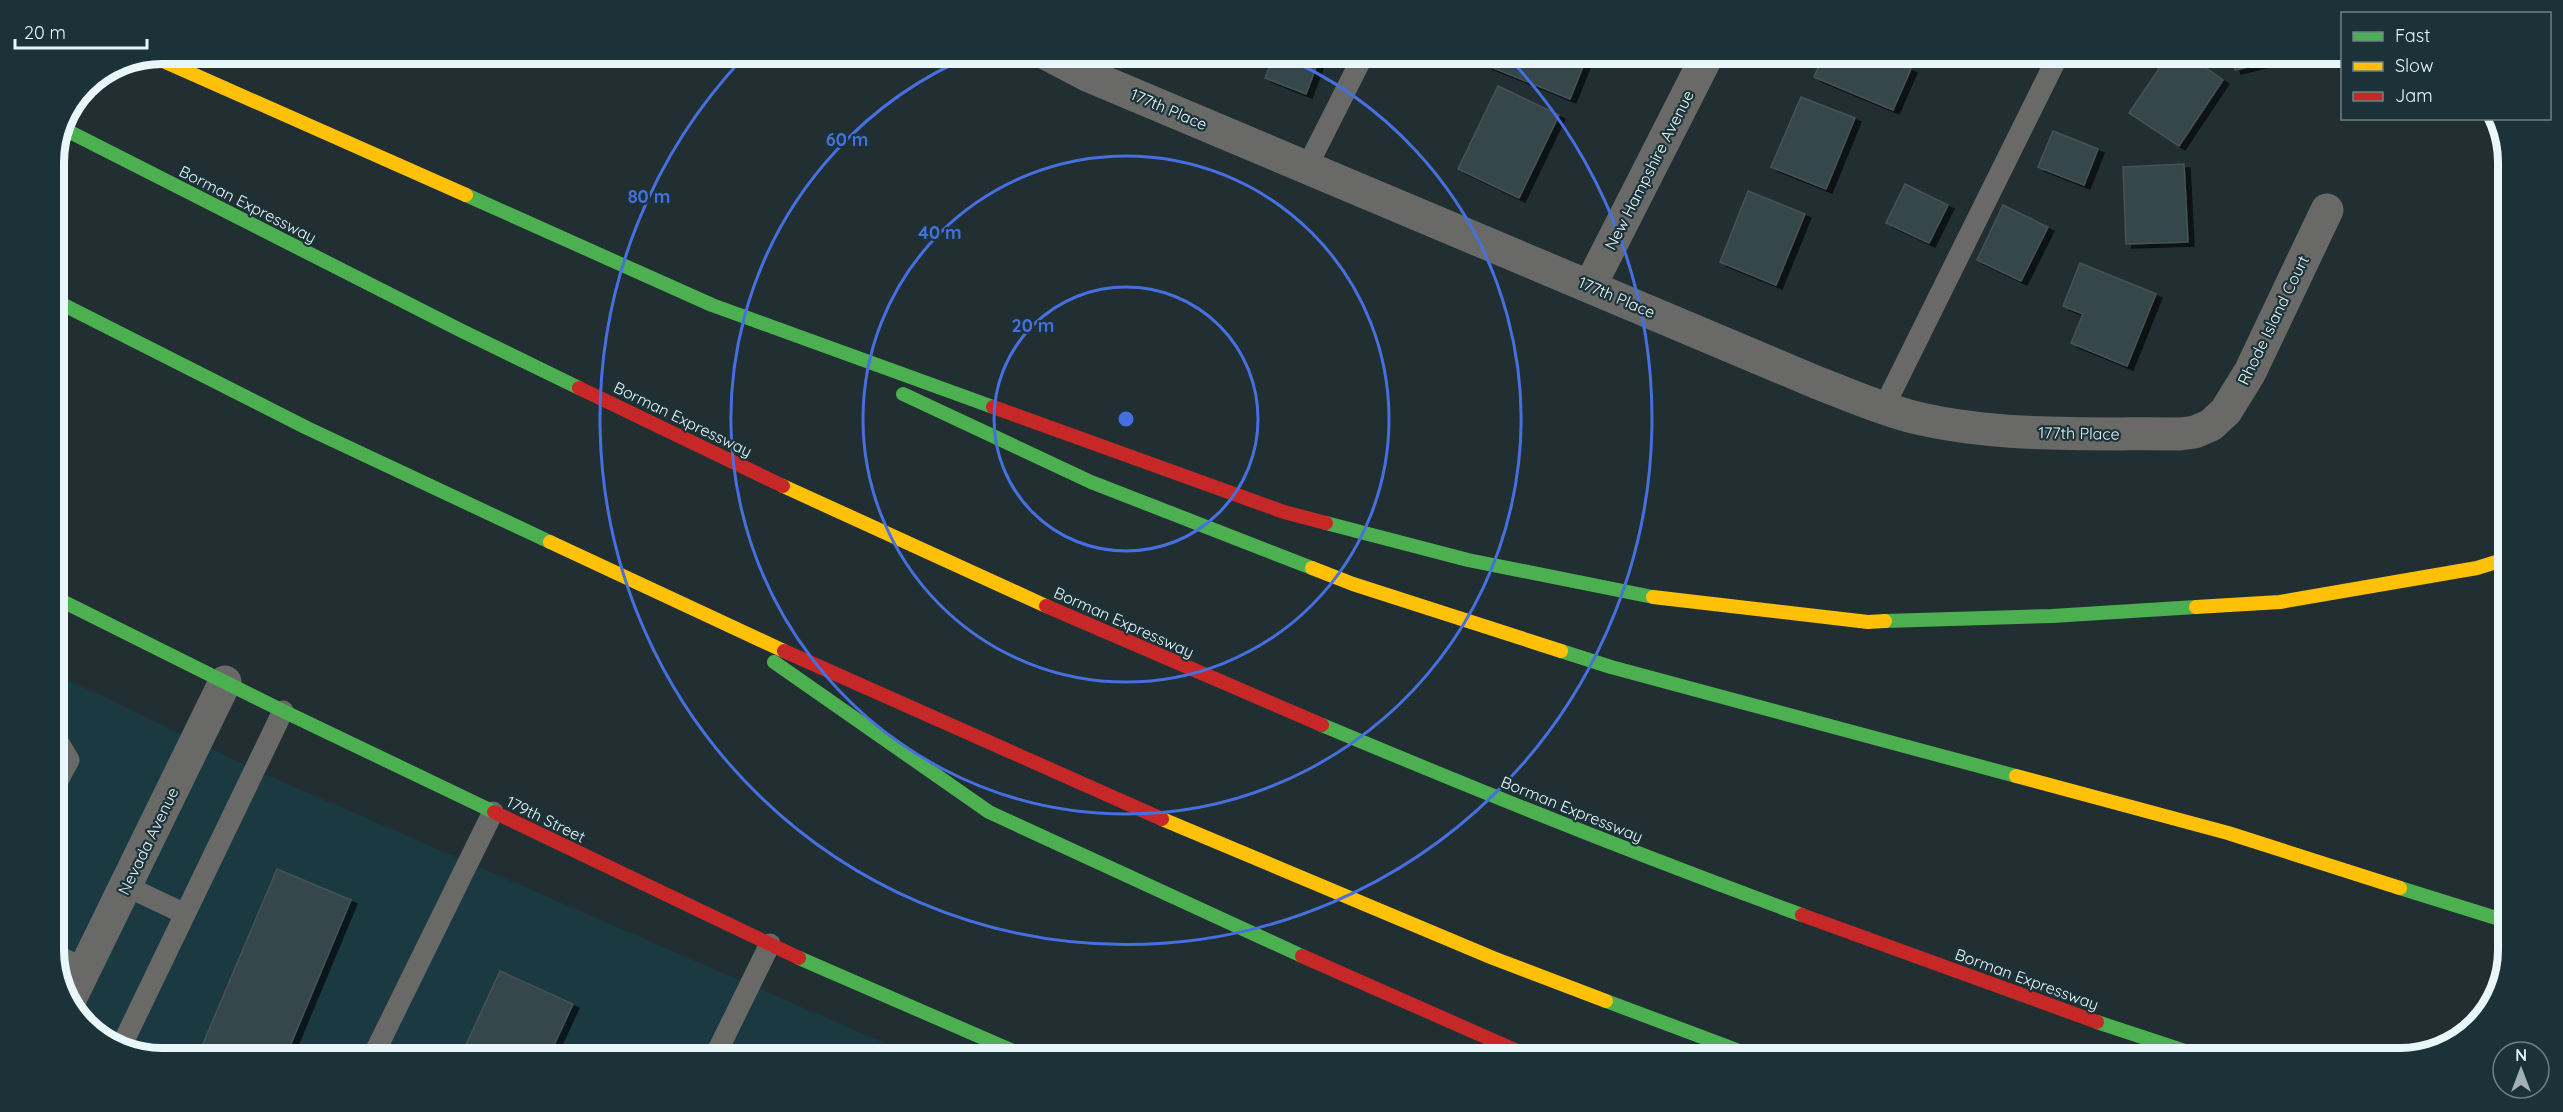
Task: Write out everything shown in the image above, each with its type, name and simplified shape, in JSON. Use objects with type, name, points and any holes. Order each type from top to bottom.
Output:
[{"type":"main road","points":[[170,64],[712,305],[853,371]]},
{"type":"main road","name":"Borman Expressway","points":[[70,132],[460,330],[768,478],[1116,638],[1436,773],[1703,879],[2042,1003],[2176,1048]]},
{"type":"main road","points":[[712,305],[1284,512],[1468,560],[1673,601],[1868,622],[2052,616],[2280,602],[2477,568],[2498,561]]},
{"type":"main road","points":[[65,306],[307,428],[708,616],[1114,799],[1493,958],[1732,1048]]},
{"type":"main road","points":[[885,386],[1091,482],[1353,584],[1611,667],[2228,834],[2498,918]]},
{"type":"main road","name":"179th Street","points":[[65,602],[283,711],[770,945],[1006,1048]]},
{"type":"main road","points":[[708,616],[989,812],[1314,962],[1510,1048]]},
{"type":"street","name":"177th Place","points":[[1066,64],[1087,75],[1818,383],[1915,417],[1948,424],[2017,432],[2180,434],[2195,432],[2211,425]]},
{"type":"street","name":"New Hampshire Avenue","points":[[1590,286],[1703,64]]},
{"type":"street","name":"Rhode Island Court","points":[[2211,425],[2226,411],[2250,372],[2327,210]]},
{"type":"street","name":"Nevada Avenue","points":[[74,991],[225,682]]},
{"type":"lane","points":[[1307,167],[1359,64]]},
{"type":"lane","points":[[1884,407],[2054,64]]},
{"type":"lane","points":[[124,1040],[283,711]]},
{"type":"lane","points":[[65,753],[69,760],[65,767]]},
{"type":"lane","points":[[377,1048],[493,812]]},
{"type":"lane","points":[[126,886],[185,914]]},
{"type":"lane","points":[[719,1048],[770,945]]},
{"type":"lane","points":[[65,959],[85,969]]},
{"type":"shaded area","points":[[65,678],[260,772],[896,1048],[163,1048],[144,1046],[125,1040],[93,1019],[75,993],[66,968]]},
{"type":"building","points":[[1270,64],[1317,64],[1306,94],[1265,78]]},
{"type":"building","points":[[1486,64],[1584,64],[1570,99]]},
{"type":"building","points":[[1820,64],[1899,64],[1911,69],[1893,110],[1814,77]]},
{"type":"building","points":[[2162,64],[2200,64],[2223,80],[2179,146],[2129,113]]},
{"type":"building","points":[[2234,64],[2260,64],[2235,70]]},
{"type":"building","points":[[1498,86],[1559,115],[1519,198],[1458,169]]},
{"type":"building","points":[[1801,97],[1855,118],[1826,189],[1771,167]]},
{"type":"building","points":[[2053,131],[2098,149],[2084,185],[2038,167]]},
{"type":"building","points":[[2184,164],[2188,242],[2126,244],[2123,167]]},
{"type":"building","points":[[1905,184],[1948,205],[1929,243],[1886,223]]},
{"type":"building","points":[[1748,191],[1805,214],[1776,285],[1720,262]]},
{"type":"building","points":[[2003,205],[2048,227],[2021,281],[1977,260]]},
{"type":"building","points":[[2080,263],[2156,294],[2127,366],[2071,343],[2083,314],[2063,306]]},
{"type":"building","points":[[277,869],[351,900],[289,1048],[201,1048]]},
{"type":"building","points":[[500,971],[573,1004],[553,1048],[465,1048]]},
{"type":"traffic: fast","points":[[70,132],[579,388]]},
{"type":"traffic: fast","points":[[466,195],[712,305],[993,407]]},
{"type":"traffic: fast","points":[[65,306],[307,428],[550,542]]},
{"type":"traffic: fast","points":[[903,394],[1091,482],[1312,568]]},
{"type":"traffic: fast","points":[[1326,523],[1468,560],[1653,597]]},
{"type":"traffic: fast","points":[[65,602],[283,711],[494,812]]},
{"type":"traffic: fast","points":[[1885,621],[2052,616],[2196,607]]},
{"type":"traffic: fast","points":[[1561,651],[1611,667],[2016,776]]},
{"type":"traffic: fast","points":[[774,662],[989,812],[1302,956]]},
{"type":"traffic: fast","points":[[1322,725],[1561,823],[1802,915]]},
{"type":"traffic: fast","points":[[2400,888],[2498,919]]},
{"type":"traffic: fast","points":[[799,958],[1006,1048]]},
{"type":"traffic: fast","points":[[1606,1001],[1731,1048]]},
{"type":"traffic: fast","points":[[2097,1022],[2176,1048]]},
{"type":"traffic: slow","points":[[170,64],[466,195]]},
{"type":"traffic: slow","points":[[783,486],[1046,606]]},
{"type":"traffic: slow","points":[[550,542],[784,651]]},
{"type":"traffic: slow","points":[[2196,607],[2280,602],[2477,568],[2498,561]]},
{"type":"traffic: slow","points":[[1312,568],[1353,584],[1561,651]]},
{"type":"traffic: slow","points":[[1653,597],[1868,622],[1885,621]]},
{"type":"traffic: slow","points":[[2016,776],[2228,833],[2400,888]]},
{"type":"traffic: slow","points":[[1162,819],[1493,958],[1606,1001]]},
{"type":"traffic: jam","points":[[579,388],[783,486]]},
{"type":"traffic: jam","points":[[993,407],[1284,512],[1326,523]]},
{"type":"traffic: jam","points":[[1046,606],[1322,725]]},
{"type":"traffic: jam","points":[[784,651],[1162,819]]},
{"type":"traffic: jam","points":[[494,812],[799,958]]},
{"type":"traffic: jam","points":[[1802,915],[2097,1022]]},
{"type":"traffic: jam","points":[[1302,956],[1510,1048]]}]
